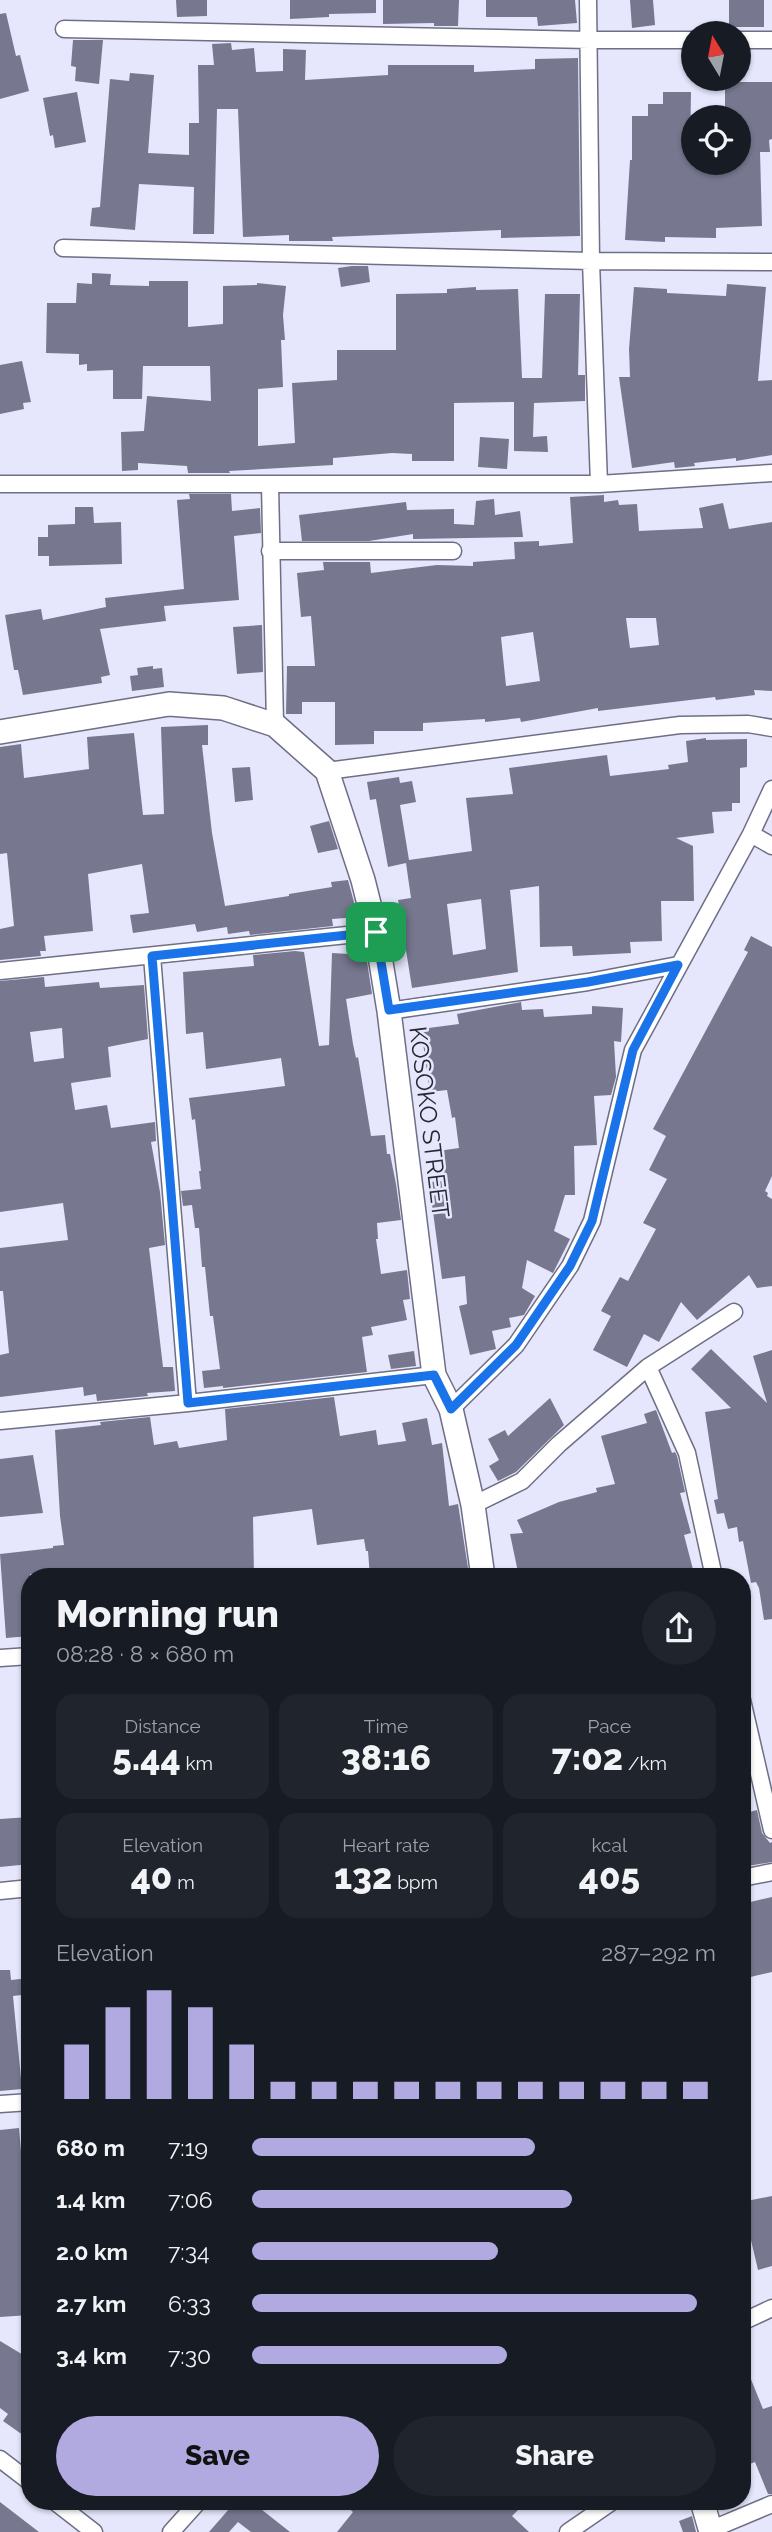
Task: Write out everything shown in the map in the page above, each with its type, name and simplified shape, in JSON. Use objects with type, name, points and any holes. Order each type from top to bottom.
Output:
[{"type":"street","points":[[588,0],[591,261],[599,484]]},
{"type":"street","points":[[64,29],[681,40]]},
{"type":"street","points":[[751,40],[772,40]]},
{"type":"street","points":[[63,248],[591,261],[772,262]]},
{"type":"street","points":[[0,484],[599,484],[772,473]]},
{"type":"street","points":[[270,484],[275,725]]},
{"type":"street","points":[[270,551],[453,551]]},
{"type":"street","points":[[0,732],[169,704],[223,708],[275,725],[327,771],[680,725],[748,724],[772,728]]},
{"type":"street","name":"KOSOKO STREET","points":[[327,771],[363,880],[376,932],[389,1010],[434,1375],[451,1409],[473,1505],[482,1568]]},
{"type":"street","points":[[451,1409],[516,1345],[575,1255],[592,1221],[633,1050],[751,834],[772,789]]},
{"type":"street","points":[[751,834],[772,846]]},
{"type":"street","points":[[0,971],[376,932]]},
{"type":"street","points":[[152,956],[188,1403]]},
{"type":"street","points":[[389,1010],[588,982],[678,965]]},
{"type":"street","points":[[473,1505],[522,1481],[559,1444],[648,1367],[734,1312]]},
{"type":"street","points":[[648,1367],[687,1454],[712,1568]]},
{"type":"street","points":[[0,1421],[434,1375]]},
{"type":"street","points":[[0,1658],[21,1657]]},
{"type":"street","points":[[751,1739],[772,1830]]},
{"type":"street","points":[[751,1876],[772,1872]]},
{"type":"street","points":[[0,1891],[21,1889]]},
{"type":"street","points":[[0,2104],[21,2103]]},
{"type":"street","points":[[751,2318],[772,2308]]},
{"type":"street","points":[[0,2459],[21,2475]]},
{"type":"street","points":[[704,2510],[710,2531],[772,2504]]},
{"type":"street","points":[[66,2510],[94,2532]]},
{"type":"street","points":[[171,2532],[191,2510]]},
{"type":"street","points":[[568,2532],[599,2510]]},
{"type":"building","points":[[176,0],[207,0],[207,16],[177,17]]},
{"type":"building","points":[[290,0],[376,0],[376,13],[329,14],[329,17],[290,19]]},
{"type":"building","points":[[383,0],[459,0],[458,26],[434,26],[434,23],[383,24]]},
{"type":"building","points":[[486,0],[575,0],[577,23],[538,26],[537,17],[486,17]]},
{"type":"building","points":[[630,0],[653,0],[655,25],[632,28]]},
{"type":"building","points":[[729,0],[764,0],[764,27],[751,27],[751,21],[729,21]]},
{"type":"building","points":[[6,13],[16,56],[20,55],[29,91],[0,99],[0,14]]},
{"type":"building","points":[[73,40],[103,40],[99,84],[75,81],[76,67],[71,66]]},
{"type":"building","points":[[231,43],[232,50],[254,48],[256,72],[283,71],[283,49],[306,50],[305,80],[388,75],[388,65],[474,65],[474,72],[535,69],[535,59],[578,58],[580,236],[501,238],[501,230],[332,237],[333,241],[289,241],[289,235],[243,237],[238,109],[217,109],[214,234],[193,234],[194,187],[139,184],[135,230],[90,226],[92,208],[100,207],[110,79],[129,81],[130,73],[154,75],[148,153],[189,155],[189,123],[199,123],[198,65],[214,65],[212,44]]},
{"type":"building","points":[[751,82],[772,82],[770,152],[760,152],[762,226],[716,228],[716,238],[665,237],[665,242],[625,240],[632,160],[632,116],[648,116],[648,104],[663,104],[663,92],[691,92],[691,105],[681,105],[681,175],[751,175],[751,105],[725,105],[725,91],[751,91]]},
{"type":"building","points":[[77,92],[86,142],[55,148],[43,98]]},
{"type":"building","points":[[368,266],[370,282],[341,287],[338,268]]},
{"type":"building","points":[[92,273],[111,274],[110,285],[149,286],[149,281],[188,281],[188,327],[223,324],[223,286],[257,283],[286,286],[283,315],[285,340],[281,340],[283,387],[258,389],[258,446],[295,443],[292,383],[337,380],[337,350],[396,350],[396,294],[447,293],[447,289],[476,287],[476,290],[518,289],[522,378],[542,378],[545,294],[580,294],[578,375],[585,375],[585,401],[534,403],[533,437],[547,436],[548,452],[514,451],[514,402],[454,403],[454,461],[412,461],[412,454],[392,453],[333,458],[333,465],[229,471],[230,473],[188,473],[187,466],[138,463],[138,470],[122,471],[121,432],[144,431],[147,396],[211,401],[210,366],[143,366],[142,399],[113,399],[113,370],[87,371],[87,364],[79,365],[79,354],[46,353],[47,303],[76,303],[77,283],[92,284]]},
{"type":"building","points":[[727,284],[766,287],[758,381],[772,380],[772,455],[736,461],[736,458],[694,463],[695,466],[675,468],[674,462],[632,468],[619,377],[630,377],[629,349],[634,287],[667,289],[667,293],[726,296]]},
{"type":"building","points":[[22,361],[31,402],[23,403],[24,409],[0,414],[0,365]]},
{"type":"building","points":[[480,437],[509,439],[507,469],[478,467]]},
{"type":"building","points":[[189,494],[231,494],[232,511],[260,508],[261,533],[234,536],[239,600],[164,606],[166,621],[100,629],[110,675],[101,677],[102,683],[23,695],[18,670],[14,670],[5,615],[41,609],[43,620],[106,607],[105,598],[184,589],[177,500],[190,499]]},
{"type":"building","points":[[604,495],[604,502],[618,500],[619,505],[637,504],[639,531],[703,528],[699,508],[723,503],[729,529],[772,522],[772,691],[754,690],[755,695],[716,700],[715,697],[598,711],[598,708],[521,722],[520,718],[485,722],[485,719],[423,723],[423,731],[374,731],[374,744],[335,745],[335,702],[302,702],[302,714],[286,714],[287,666],[315,666],[311,616],[301,617],[297,573],[324,570],[323,562],[370,562],[371,573],[437,565],[473,566],[473,562],[515,559],[514,542],[539,541],[539,546],[573,543],[570,497]],"holes":[[[626,618],[656,618],[659,645],[630,648]],[[533,632],[540,681],[506,686],[501,637]]]},
{"type":"building","points":[[494,499],[495,515],[520,511],[523,537],[413,539],[413,534],[369,541],[302,541],[299,515],[406,502],[407,510],[454,509],[454,524],[474,525],[476,501]]},
{"type":"building","points":[[75,507],[93,507],[94,523],[121,522],[122,564],[49,566],[49,556],[38,556],[38,537],[48,537],[48,525],[75,524]]},
{"type":"building","points":[[262,625],[263,672],[237,674],[233,627]]},
{"type":"building","points":[[153,666],[153,669],[162,668],[164,687],[132,691],[130,676],[138,675],[137,668]]},
{"type":"building","points":[[208,725],[208,745],[202,745],[212,833],[225,906],[332,887],[331,882],[348,880],[358,917],[332,919],[333,926],[250,935],[249,931],[228,934],[227,927],[197,932],[195,924],[133,933],[130,915],[149,913],[142,864],[88,874],[93,931],[44,936],[46,951],[40,951],[41,956],[0,960],[0,929],[14,926],[7,853],[0,854],[0,747],[21,744],[24,778],[89,769],[87,737],[134,733],[143,815],[164,814],[161,727]]},
{"type":"building","points":[[706,738],[747,739],[747,767],[740,768],[740,803],[732,803],[732,811],[712,812],[714,833],[676,838],[693,846],[694,901],[661,901],[662,941],[630,942],[631,953],[573,956],[572,946],[540,947],[539,886],[510,890],[518,972],[412,988],[398,900],[411,898],[406,863],[388,867],[376,799],[370,800],[367,782],[399,777],[400,783],[412,781],[416,802],[400,805],[409,860],[472,851],[466,798],[513,794],[509,768],[607,755],[610,776],[669,769],[668,765],[688,762],[686,741]],"holes":[[[481,899],[486,949],[453,955],[447,904]]]},
{"type":"building","points":[[250,767],[253,800],[235,802],[232,768]]},
{"type":"building","points":[[329,821],[338,849],[318,853],[310,826]]},
{"type":"building","points":[[751,936],[772,947],[772,1176],[765,1191],[772,1199],[772,1286],[757,1288],[749,1275],[697,1320],[681,1302],[659,1342],[644,1334],[627,1367],[593,1350],[611,1316],[601,1311],[620,1277],[628,1281],[656,1229],[643,1223],[667,1179],[649,1170],[666,1136],[653,1129],[748,952],[744,950]]},
{"type":"building","points":[[304,952],[319,1046],[329,1045],[332,953],[366,955],[372,994],[346,999],[371,1136],[385,1135],[401,1220],[377,1223],[376,1239],[381,1274],[407,1270],[410,1299],[403,1300],[407,1320],[371,1327],[373,1335],[362,1337],[367,1372],[204,1388],[202,1371],[220,1369],[213,1316],[210,1316],[205,1267],[202,1267],[199,1228],[195,1228],[192,1205],[183,1206],[181,1191],[201,1189],[195,1119],[192,1120],[189,1098],[285,1086],[281,1058],[206,1069],[203,1032],[186,1034],[183,972],[254,966],[253,955]]},
{"type":"building","points":[[44,977],[45,987],[99,982],[100,988],[144,985],[148,1039],[108,1047],[111,1077],[71,1083],[75,1110],[107,1105],[111,1128],[155,1122],[156,1141],[151,1142],[160,1192],[165,1245],[149,1248],[163,1367],[173,1367],[175,1391],[97,1401],[96,1394],[84,1396],[83,1387],[0,1397],[0,1355],[9,1353],[3,1291],[0,1291],[0,1248],[68,1240],[63,1203],[0,1212],[0,981]],"holes":[[[62,1028],[64,1058],[34,1062],[30,1032]]]},
{"type":"building","points":[[521,1002],[522,1010],[543,1009],[544,1017],[592,1014],[592,1006],[623,1008],[621,1042],[614,1041],[616,1077],[611,1095],[594,1096],[597,1145],[574,1146],[575,1195],[565,1195],[554,1231],[570,1239],[553,1273],[527,1260],[522,1288],[535,1296],[524,1315],[509,1318],[511,1327],[492,1331],[496,1349],[470,1355],[459,1306],[467,1304],[465,1276],[442,1279],[429,1182],[443,1181],[438,1151],[459,1148],[455,1117],[452,1118],[447,1090],[430,1092],[421,1029],[459,1024],[457,1014]]},
{"type":"building","points":[[711,1349],[767,1403],[753,1356],[772,1350],[772,1619],[764,1620],[759,1588],[756,1582],[751,1583],[751,1568],[748,1568],[743,1541],[739,1542],[737,1527],[728,1529],[724,1513],[717,1514],[714,1500],[718,1499],[705,1412],[731,1408],[691,1369]]},
{"type":"building","points":[[414,1351],[416,1366],[391,1369],[388,1355]]},
{"type":"building","points":[[334,1397],[340,1436],[376,1430],[378,1445],[406,1441],[402,1423],[427,1418],[432,1445],[442,1443],[449,1506],[458,1504],[468,1568],[369,1568],[364,1539],[317,1545],[312,1509],[253,1517],[254,1568],[21,1568],[21,1637],[6,1638],[0,1554],[64,1545],[55,1430],[150,1417],[154,1445],[177,1441],[179,1448],[227,1440],[225,1409]]},
{"type":"building","points":[[550,1398],[564,1425],[516,1472],[498,1481],[489,1466],[499,1460],[488,1439],[505,1430],[508,1436]]},
{"type":"building","points":[[656,1410],[672,1453],[675,1452],[677,1456],[685,1492],[680,1493],[691,1533],[684,1535],[693,1568],[517,1568],[510,1534],[523,1533],[517,1520],[559,1502],[597,1492],[596,1488],[615,1484],[601,1436],[647,1423],[644,1414]]},
{"type":"building","points":[[33,1455],[43,1513],[0,1517],[0,1459]]},
{"type":"building","points":[[757,1810],[762,1833],[772,1842],[772,1862],[751,1866],[751,1812]]},
{"type":"building","points":[[21,1818],[21,1865],[0,1867],[0,1819]]},
{"type":"building","points":[[772,1897],[772,1972],[751,1977],[751,1902]]},
{"type":"building","points":[[0,1970],[10,1970],[11,1980],[21,1979],[21,1995],[13,1996],[21,2089],[0,2091]]},
{"type":"building","points":[[19,2128],[21,2316],[0,2317],[0,2130]]},
{"type":"building","points":[[772,2196],[772,2266],[758,2270],[751,2240],[751,2200]]},
{"type":"building","points":[[0,2341],[21,2354],[21,2434],[3,2421],[8,2414],[0,2408]]},
{"type":"building","points":[[751,2379],[763,2409],[772,2406],[772,2494],[768,2494],[755,2462],[751,2464]]},
{"type":"building","points":[[0,2502],[39,2532],[0,2532]]},
{"type":"building","points":[[228,2510],[262,2510],[290,2532],[251,2532],[238,2522],[229,2532],[209,2532]]},
{"type":"building","points":[[351,2510],[518,2510],[512,2516],[529,2532],[337,2532],[353,2512]]},
{"type":"building","points":[[692,2516],[696,2532],[683,2532],[679,2521]]},
{"type":"route","points":[[376,932],[389,1010],[588,982],[678,965],[633,1050],[592,1221],[570,1266],[516,1345],[451,1409],[434,1375],[188,1403],[152,956],[376,932]]}]
